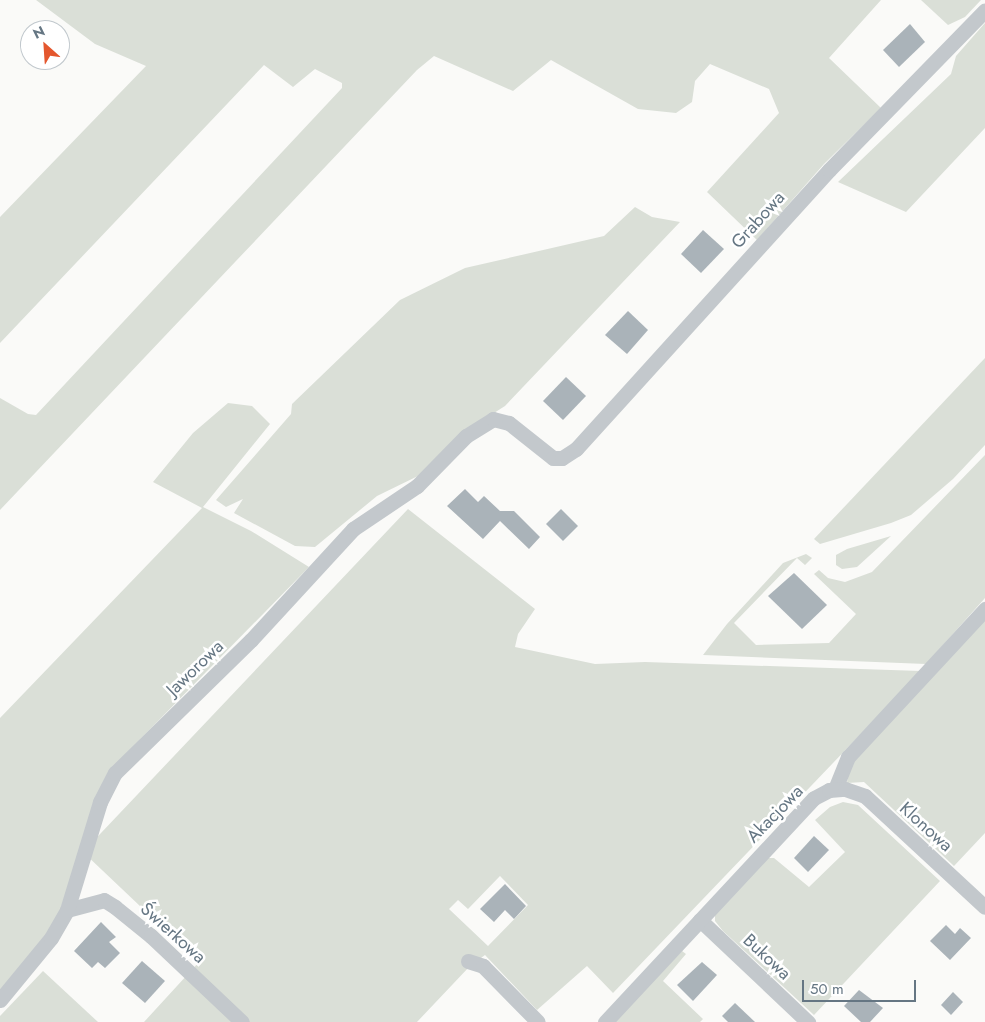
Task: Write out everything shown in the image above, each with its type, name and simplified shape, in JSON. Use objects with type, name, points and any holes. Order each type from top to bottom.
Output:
[{"type":"street","name":"Grabowa","points":[[493,419],[509,423],[553,458],[562,458],[576,449],[829,170],[985,10]]},
{"type":"street","name":"Jaworowa","points":[[0,1000],[51,938],[68,910],[100,802],[115,773],[251,640],[353,529],[417,486],[466,436],[493,419]]},
{"type":"street","points":[[835,789],[848,757],[985,609]]},
{"type":"street","name":"Klonowa","points":[[835,789],[854,791],[865,796],[985,906]]},
{"type":"street","name":"Akacjowa","points":[[605,1022],[814,798],[835,789]]},
{"type":"street","name":"Świerkowa","points":[[68,910],[104,900],[115,906],[242,1022]]},
{"type":"street","name":"Bukowa","points":[[700,920],[808,1022]]},
{"type":"street","points":[[468,961],[483,966],[538,1022]]},
{"type":"shaded area","points":[[36,0],[881,0],[829,58],[881,108],[824,164],[757,240],[707,192],[779,113],[769,89],[710,64],[695,81],[692,102],[676,113],[638,109],[551,60],[513,91],[434,56],[417,70],[0,510],[0,398],[28,414],[36,415],[342,88],[342,83],[315,69],[293,87],[264,65],[0,343],[0,217],[146,66],[95,44],[70,25],[70,20],[63,20]]},
{"type":"shaded area","points":[[921,0],[981,0],[965,17],[948,25]]},
{"type":"shaded area","points":[[985,23],[985,128],[906,212],[838,182],[951,74],[956,56]]},
{"type":"shaded area","points":[[635,207],[652,217],[680,222],[505,406],[486,418],[420,475],[377,496],[315,547],[295,546],[234,513],[243,499],[226,507],[216,500],[291,414],[292,404],[400,300],[465,268],[604,236]]},
{"type":"shaded area","points":[[985,358],[985,445],[953,479],[911,515],[891,523],[820,544],[814,539]]},
{"type":"shaded area","points":[[228,403],[252,406],[270,424],[203,507],[251,531],[309,567],[115,765],[58,915],[40,945],[0,991],[0,718],[202,508],[153,482],[193,433]]},
{"type":"shaded area","points":[[985,455],[985,598],[926,664],[703,655],[727,624],[783,563],[806,554],[812,558],[805,565],[797,558],[734,623],[756,645],[829,643],[856,614],[814,574],[819,570],[828,578],[845,582],[872,572]]},
{"type":"shaded area","points":[[408,509],[535,609],[518,634],[515,647],[595,664],[645,662],[921,671],[613,993],[587,966],[537,1010],[485,955],[470,966],[417,1022],[144,1022],[199,962],[83,852]],"holes":[[[500,876],[528,905],[488,946],[449,909],[458,900],[468,909]]]},
{"type":"shaded area","points":[[891,536],[857,567],[842,569],[836,565],[836,555],[847,549]]},
{"type":"shaded area","points":[[985,618],[985,833],[954,866],[864,782],[847,783],[849,764]]},
{"type":"shaded area","points":[[843,802],[858,805],[940,881],[814,1015],[723,931],[715,921],[715,914],[764,858],[774,858],[809,887],[845,852],[815,820],[830,807]]},
{"type":"shaded area","points":[[682,951],[686,954],[663,981],[703,1019],[700,1022],[613,1022]]},
{"type":"shaded area","points":[[43,971],[98,1022],[0,1022],[0,1016]]},
{"type":"building","points":[[910,24],[925,42],[899,67],[883,50]]},
{"type":"building","points":[[703,230],[724,249],[701,273],[681,254]]},
{"type":"building","points":[[628,311],[648,330],[627,354],[605,335]]},
{"type":"building","points":[[566,377],[586,396],[563,420],[543,401]]},
{"type":"building","points":[[465,489],[478,502],[484,496],[500,511],[514,511],[540,537],[529,549],[500,521],[483,539],[447,506]]},
{"type":"building","points":[[561,509],[578,526],[563,541],[546,524]]},
{"type":"building","points":[[794,573],[827,605],[802,629],[768,596]]},
{"type":"building","points":[[814,836],[829,850],[808,872],[794,858]]},
{"type":"building","points":[[505,884],[526,906],[514,919],[505,910],[494,922],[480,909]]},
{"type":"building","points":[[101,922],[116,937],[109,942],[120,953],[105,968],[98,962],[92,968],[74,951]]},
{"type":"building","points":[[946,925],[955,934],[960,928],[971,938],[950,960],[930,941]]},
{"type":"building","points":[[142,961],[165,981],[145,1003],[122,983]]},
{"type":"building","points":[[702,962],[717,975],[693,1001],[677,985]]},
{"type":"building","points":[[859,990],[883,1008],[870,1022],[861,1022],[844,1006]]},
{"type":"building","points":[[953,992],[963,1002],[951,1015],[941,1005]]},
{"type":"building","points":[[735,1003],[755,1022],[728,1022],[722,1016]]}]
